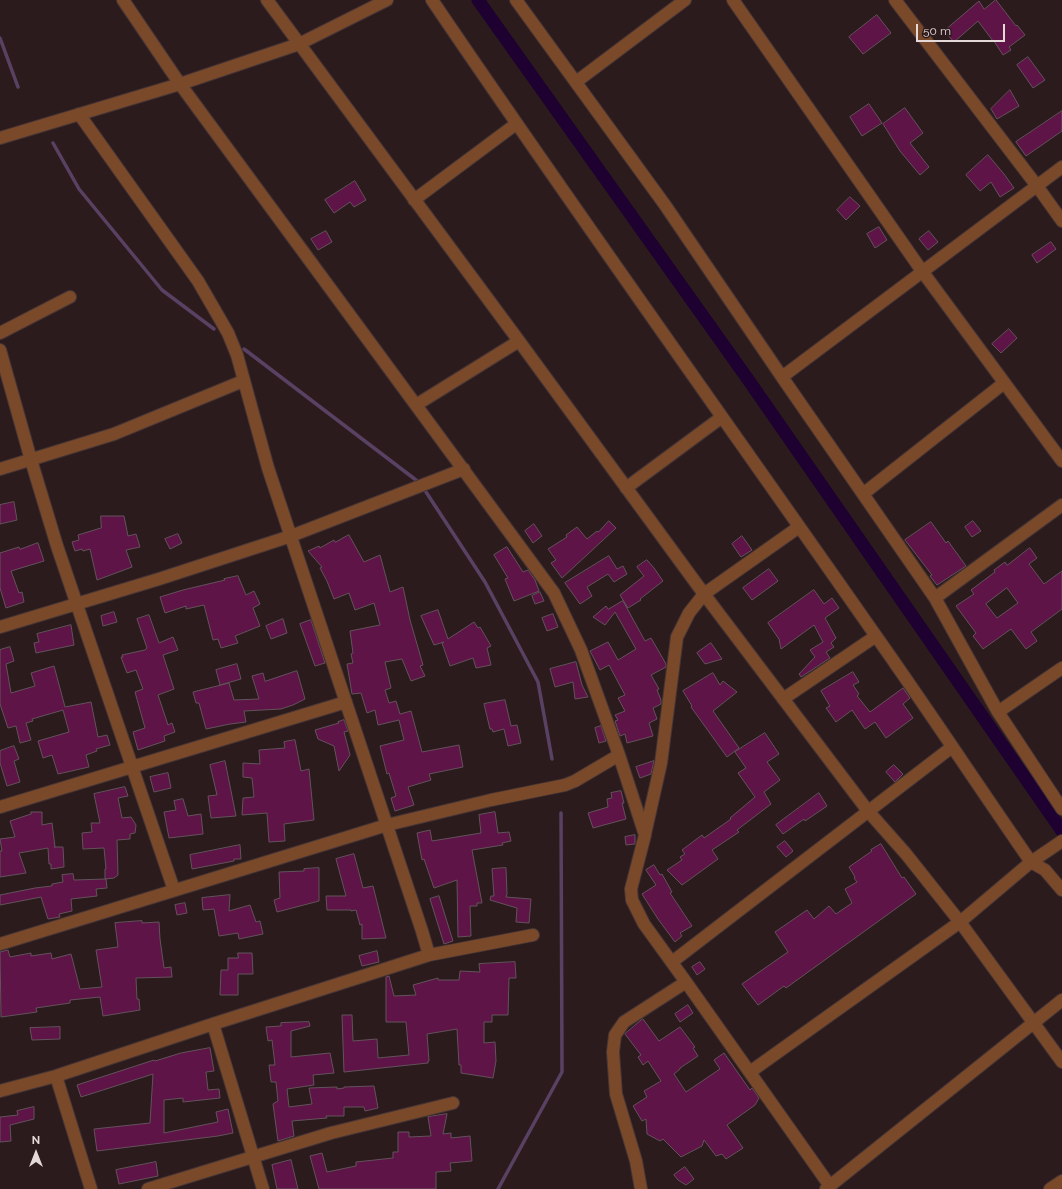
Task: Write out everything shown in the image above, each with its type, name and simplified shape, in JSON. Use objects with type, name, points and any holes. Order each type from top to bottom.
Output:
[{"type":"street","points":[[123,0],[180,84],[554,593],[581,650],[620,755],[645,835]]},
{"type":"street","points":[[267,0],[520,341],[704,594],[868,811],[906,854],[960,922],[1062,1062]]},
{"type":"street","points":[[0,138],[180,84],[299,44],[387,0]]},
{"type":"street","points":[[432,0],[516,124],[876,636],[1031,862],[1045,870],[1062,890]]},
{"type":"street","points":[[516,0],[665,205],[935,598],[998,712],[1062,809]]},
{"type":"street","points":[[576,82],[685,0]]},
{"type":"street","points":[[733,0],[922,271],[1062,462]]},
{"type":"street","points":[[895,0],[1062,221]]},
{"type":"street","points":[[79,114],[198,281],[228,333],[237,355],[268,468],[429,955]]},
{"type":"street","points":[[414,200],[516,124]]},
{"type":"street","points":[[782,377],[1062,167]]},
{"type":"street","points":[[0,333],[70,297]]},
{"type":"street","points":[[416,405],[520,341]]},
{"type":"street","points":[[0,350],[57,546],[174,890]]},
{"type":"street","points":[[0,469],[114,434],[244,381]]},
{"type":"street","points":[[863,494],[1004,383]]},
{"type":"street","points":[[626,488],[722,417]]},
{"type":"street","points":[[0,627],[290,536],[464,469]]},
{"type":"street","points":[[935,598],[1062,505]]},
{"type":"street","points":[[799,527],[704,594],[688,613],[677,638],[661,763],[631,889],[632,900],[644,924],[750,1072],[828,1187],[1062,1000]]},
{"type":"street","points":[[783,699],[876,636]]},
{"type":"street","points":[[998,712],[1062,668]]},
{"type":"street","points":[[0,806],[346,702]]},
{"type":"street","points":[[672,962],[952,747]]},
{"type":"street","points":[[0,944],[387,825],[491,800],[565,785],[575,781],[620,755]]},
{"type":"street","points":[[750,1072],[960,922],[1031,862],[1062,841]]},
{"type":"street","points":[[0,1091],[56,1076],[429,955],[533,935]]},
{"type":"street","points":[[641,1189],[636,1161],[616,1094],[613,1052],[615,1035],[624,1022],[686,982]]},
{"type":"street","points":[[213,1024],[263,1189]]},
{"type":"street","points":[[56,1076],[91,1189]]},
{"type":"street","points":[[148,1189],[331,1133],[453,1102]]},
{"type":"street","points":[[1050,1189],[1062,1181]]},
{"type":"building","points":[[996,0],[1025,35],[1009,47],[1011,50],[1003,55],[978,21],[954,42],[944,31],[979,1],[984,9]]},
{"type":"building","points":[[877,15],[891,33],[863,54],[849,37]]},
{"type":"building","points":[[1028,57],[1045,80],[1033,88],[1017,65]]},
{"type":"building","points":[[1010,90],[1019,106],[997,119],[991,109]]},
{"type":"building","points":[[869,104],[882,123],[862,136],[850,117]]},
{"type":"building","points":[[905,108],[923,133],[910,143],[929,167],[920,175],[900,151],[883,124]]},
{"type":"building","points":[[1062,111],[1062,131],[1026,156],[1016,142]]},
{"type":"building","points":[[988,155],[1014,188],[1000,197],[991,182],[980,191],[966,175]]},
{"type":"building","points":[[355,181],[366,200],[354,207],[350,202],[334,213],[325,200]]},
{"type":"building","points":[[850,197],[860,206],[846,220],[837,210]]},
{"type":"building","points":[[879,227],[887,240],[875,248],[867,234]]},
{"type":"building","points":[[326,231],[332,242],[318,250],[311,239]]},
{"type":"building","points":[[929,231],[938,242],[928,250],[919,239]]},
{"type":"building","points":[[1051,242],[1056,249],[1037,263],[1032,255]]},
{"type":"building","points":[[1009,329],[1017,338],[1001,353],[992,344]]},
{"type":"building","points":[[14,502],[17,520],[0,524],[0,505]]},
{"type":"building","points":[[101,516],[124,516],[128,536],[136,534],[140,547],[126,550],[132,567],[97,580],[90,549],[75,551],[72,542],[79,540],[78,535],[101,528]]},
{"type":"building","points":[[609,521],[616,528],[562,578],[551,563],[556,560],[548,549],[567,537],[566,535],[577,527],[587,539],[597,531],[598,532]]},
{"type":"building","points":[[973,521],[981,531],[972,537],[965,527]]},
{"type":"building","points":[[931,522],[946,543],[948,541],[966,566],[937,585],[930,576],[932,575],[905,540]]},
{"type":"building","points":[[534,524],[542,536],[533,543],[525,531]]},
{"type":"building","points":[[178,534],[182,543],[170,549],[165,539]]},
{"type":"building","points":[[349,535],[364,562],[380,555],[390,592],[403,587],[410,620],[423,665],[420,666],[425,676],[411,681],[402,659],[385,662],[391,688],[385,690],[389,703],[396,701],[400,714],[411,711],[422,752],[459,745],[463,767],[429,774],[431,780],[408,787],[414,805],[395,811],[391,798],[396,796],[389,773],[387,774],[380,746],[404,740],[399,720],[378,725],[375,710],[367,713],[361,693],[352,694],[347,664],[353,663],[350,631],[380,625],[374,603],[355,610],[349,593],[334,599],[320,568],[322,567],[308,551],[319,546],[320,548],[334,540],[335,542]]},
{"type":"building","points":[[742,536],[752,550],[741,557],[732,544]]},
{"type":"building","points":[[38,543],[44,561],[11,571],[19,593],[22,592],[24,602],[6,608],[0,588],[0,553],[19,547],[20,549]]},
{"type":"building","points":[[507,547],[523,572],[528,570],[535,580],[539,591],[514,601],[505,579],[508,578],[494,555]]},
{"type":"building","points":[[1030,548],[1037,558],[1029,564],[1044,584],[1062,571],[1062,609],[1031,632],[1037,641],[1026,649],[1011,629],[983,649],[973,636],[976,633],[956,606],[974,594],[971,590],[995,572],[994,570],[1005,562],[1007,565]],"holes":[[[1007,588],[1018,603],[997,618],[986,604]]]},
{"type":"building","points":[[609,556],[617,569],[623,566],[627,574],[614,582],[608,574],[587,587],[592,596],[580,604],[565,583]]},
{"type":"building","points":[[647,560],[663,581],[640,599],[641,600],[628,608],[620,595],[644,576],[637,567]]},
{"type":"building","points":[[769,569],[778,581],[752,600],[743,588]]},
{"type":"building","points":[[238,576],[246,595],[254,591],[260,604],[253,608],[260,626],[235,636],[238,643],[221,648],[218,639],[213,640],[204,605],[186,609],[186,606],[165,613],[160,597]]},
{"type":"building","points":[[814,590],[824,604],[832,598],[839,608],[825,618],[836,638],[831,643],[834,647],[826,652],[830,658],[801,677],[799,674],[815,657],[810,650],[823,642],[814,625],[781,649],[779,639],[768,623]]},
{"type":"building","points":[[540,592],[544,601],[535,604],[532,596]]},
{"type":"building","points":[[623,601],[645,641],[651,638],[666,664],[666,667],[651,675],[659,689],[657,690],[661,700],[661,704],[653,708],[657,719],[649,723],[653,736],[627,743],[625,734],[620,736],[615,721],[618,720],[615,715],[625,711],[618,698],[625,695],[609,665],[600,670],[590,651],[608,642],[618,660],[636,649],[615,612],[605,625],[593,617],[606,606],[608,609]]},
{"type":"building","points":[[438,610],[448,639],[474,622],[478,628],[480,627],[491,646],[487,648],[491,665],[476,668],[473,658],[450,666],[442,643],[444,642],[434,645],[421,616]]},
{"type":"building","points":[[114,612],[117,622],[103,626],[101,616]]},
{"type":"building","points":[[553,614],[558,627],[547,631],[542,618]]},
{"type":"building","points":[[149,615],[159,643],[173,637],[178,650],[163,655],[174,689],[158,695],[168,725],[172,723],[175,732],[164,736],[165,741],[138,750],[133,732],[145,728],[135,692],[143,689],[136,670],[127,673],[121,657],[123,657],[122,655],[145,650],[147,648],[137,619]]},
{"type":"building","points":[[283,619],[287,633],[271,639],[266,626]]},
{"type":"building","points":[[311,620],[325,663],[315,666],[300,624]]},
{"type":"building","points":[[71,625],[74,645],[36,653],[34,643],[39,642],[37,634]]},
{"type":"building","points":[[711,643],[722,659],[705,664],[697,653]]},
{"type":"building","points":[[10,647],[14,661],[6,664],[11,693],[35,686],[31,673],[54,666],[65,707],[91,702],[98,737],[107,735],[110,745],[96,749],[97,751],[86,755],[89,767],[58,774],[52,755],[43,758],[38,741],[69,732],[63,710],[32,719],[33,721],[26,723],[31,740],[20,743],[16,726],[8,728],[0,704],[0,650]]},
{"type":"building","points":[[576,662],[582,685],[588,697],[575,699],[573,682],[555,687],[550,669]]},
{"type":"building","points":[[237,664],[241,679],[220,685],[216,670]]},
{"type":"building","points":[[297,671],[305,699],[281,709],[244,711],[246,722],[206,729],[199,703],[196,703],[193,692],[229,683],[234,700],[259,699],[252,676],[263,673],[265,681]]},
{"type":"building","points":[[853,672],[859,682],[853,685],[859,694],[857,696],[870,712],[903,688],[910,698],[903,704],[913,718],[886,738],[875,722],[865,729],[852,710],[836,722],[826,708],[830,706],[821,691]]},
{"type":"building","points":[[713,673],[720,685],[723,681],[737,692],[713,711],[739,748],[727,757],[691,707],[692,706],[683,691]]},
{"type":"building","points":[[505,700],[511,726],[517,725],[521,743],[508,746],[504,729],[493,732],[492,729],[490,729],[484,704]]},
{"type":"building","points":[[344,720],[348,731],[344,732],[350,755],[339,771],[334,746],[318,739],[315,730],[339,723],[338,722]]},
{"type":"building","points":[[601,726],[606,741],[599,743],[595,728]]},
{"type":"building","points":[[765,733],[779,754],[767,762],[780,780],[764,792],[771,804],[737,830],[739,832],[712,850],[718,859],[682,885],[667,870],[682,860],[680,857],[685,854],[682,850],[702,835],[704,838],[731,819],[730,818],[755,797],[738,773],[746,768],[735,752]]},
{"type":"building","points":[[295,740],[301,771],[309,769],[314,820],[284,824],[285,841],[269,842],[267,813],[242,815],[243,798],[254,797],[252,778],[243,777],[243,763],[260,764],[259,750],[285,748],[284,742]]},
{"type":"building","points":[[14,746],[19,759],[14,761],[20,782],[7,786],[0,763],[0,751]]},
{"type":"building","points":[[225,761],[236,816],[211,818],[208,796],[217,795],[210,765]]},
{"type":"building","points":[[654,761],[651,774],[640,778],[636,767]]},
{"type":"building","points":[[894,765],[903,774],[895,782],[886,772]]},
{"type":"building","points":[[168,773],[171,788],[154,792],[150,777]]},
{"type":"building","points":[[125,787],[128,796],[118,798],[122,818],[131,817],[136,825],[135,833],[130,834],[130,839],[117,840],[118,875],[114,878],[105,879],[106,869],[104,848],[83,849],[82,833],[92,832],[91,823],[100,823],[94,794]]},
{"type":"building","points":[[621,791],[626,819],[593,828],[588,813],[608,807],[607,799],[612,798],[611,793]]},
{"type":"building","points":[[819,793],[827,806],[805,821],[804,819],[783,834],[776,825]]},
{"type":"building","points":[[183,799],[188,816],[201,814],[203,834],[169,838],[164,812],[176,810],[174,801]]},
{"type":"building","points":[[31,812],[42,812],[42,825],[52,823],[55,847],[63,847],[64,867],[51,869],[51,864],[49,864],[48,848],[19,853],[26,873],[0,877],[0,851],[2,851],[0,839],[15,837],[10,821],[31,814]]},
{"type":"building","points":[[495,812],[498,833],[509,832],[511,841],[502,843],[503,845],[472,850],[482,903],[477,903],[477,906],[470,906],[471,936],[458,937],[457,880],[434,888],[424,859],[422,860],[417,833],[430,830],[432,841],[481,833],[479,815]]},
{"type":"building","points":[[635,835],[635,844],[626,845],[625,837]]},
{"type":"building","points":[[785,841],[793,851],[786,857],[777,847]]},
{"type":"building","points":[[881,844],[902,878],[904,877],[916,894],[786,988],[784,986],[758,1005],[742,984],[788,952],[775,932],[807,910],[814,919],[829,906],[836,914],[852,903],[845,889],[857,882],[849,867]]},
{"type":"building","points":[[240,845],[241,859],[234,859],[234,861],[192,869],[190,855]]},
{"type":"building","points":[[354,854],[363,888],[373,886],[386,938],[362,939],[362,924],[360,925],[356,910],[327,910],[326,896],[346,896],[336,859]]},
{"type":"building","points":[[654,865],[660,875],[662,874],[672,892],[670,893],[692,926],[680,933],[682,936],[675,942],[642,894],[656,885],[646,870]]},
{"type":"building","points":[[319,868],[319,901],[277,912],[274,900],[280,898],[279,872],[304,871],[304,869]]},
{"type":"building","points":[[506,868],[506,897],[531,899],[529,923],[516,922],[517,908],[490,900],[491,896],[494,896],[492,869]]},
{"type":"building","points":[[73,874],[74,880],[106,879],[107,888],[96,889],[97,896],[71,899],[72,911],[59,914],[60,917],[48,919],[41,897],[0,905],[0,895],[52,886],[52,884],[63,882],[62,875]]},
{"type":"building","points":[[230,895],[229,911],[250,905],[256,922],[260,921],[263,934],[239,939],[238,933],[219,936],[214,909],[203,910],[202,898]]},
{"type":"building","points":[[439,896],[453,941],[444,944],[430,899]]},
{"type":"building","points":[[185,903],[187,913],[177,915],[175,905]]},
{"type":"building","points":[[142,921],[142,923],[159,922],[164,968],[171,967],[172,977],[136,978],[137,999],[139,999],[140,1010],[103,1016],[100,997],[70,1000],[70,1003],[36,1008],[37,1012],[1,1017],[0,952],[8,950],[10,957],[31,953],[31,956],[51,953],[52,959],[71,954],[80,989],[102,987],[96,950],[118,947],[115,923]]},
{"type":"building","points":[[377,951],[379,962],[362,966],[359,956]]},
{"type":"building","points":[[238,953],[252,953],[253,974],[238,974],[238,995],[220,995],[221,970],[228,970],[228,958],[238,958]]},
{"type":"building","points":[[515,962],[516,978],[509,978],[508,1015],[492,1015],[492,1022],[484,1022],[484,1043],[495,1042],[496,1061],[493,1078],[461,1073],[461,1065],[459,1065],[457,1029],[427,1034],[428,1063],[344,1072],[342,1015],[352,1015],[353,1041],[377,1039],[378,1058],[409,1055],[406,1022],[386,1022],[386,977],[389,976],[394,996],[416,995],[413,985],[438,978],[438,980],[459,980],[460,971],[480,972],[479,964]]},
{"type":"building","points":[[700,962],[705,969],[697,975],[692,967]]},
{"type":"building","points":[[688,1005],[693,1013],[680,1022],[675,1014]]},
{"type":"building","points":[[643,1019],[659,1041],[680,1027],[695,1047],[693,1048],[698,1056],[674,1074],[686,1092],[720,1069],[714,1060],[724,1053],[750,1090],[752,1088],[759,1098],[755,1105],[727,1125],[743,1148],[726,1159],[722,1154],[716,1156],[704,1140],[702,1146],[681,1157],[663,1139],[660,1141],[647,1134],[646,1119],[642,1121],[633,1106],[647,1097],[644,1091],[661,1081],[648,1061],[643,1065],[638,1057],[641,1055],[625,1034]]},
{"type":"building","points":[[309,1022],[310,1026],[291,1031],[291,1057],[330,1053],[334,1073],[313,1075],[314,1085],[287,1089],[289,1107],[312,1104],[309,1088],[337,1087],[337,1089],[344,1087],[374,1086],[378,1108],[365,1111],[364,1107],[344,1107],[344,1116],[326,1116],[327,1118],[292,1121],[294,1136],[278,1141],[273,1104],[278,1101],[276,1082],[271,1082],[269,1065],[275,1065],[272,1040],[268,1041],[266,1027],[281,1026],[281,1023]]},
{"type":"building","points":[[60,1027],[60,1039],[32,1040],[30,1028]]},
{"type":"building","points":[[210,1048],[214,1071],[206,1072],[208,1090],[219,1089],[220,1098],[183,1102],[183,1098],[164,1100],[164,1133],[218,1122],[216,1112],[228,1109],[233,1133],[97,1151],[94,1129],[150,1123],[153,1074],[81,1097],[77,1085],[154,1060]]},
{"type":"building","points":[[34,1107],[34,1119],[10,1125],[11,1141],[0,1142],[0,1117],[18,1115],[17,1111]]},
{"type":"building","points":[[447,1114],[443,1134],[451,1133],[451,1138],[470,1136],[472,1161],[450,1163],[451,1171],[436,1172],[436,1189],[319,1189],[310,1156],[322,1153],[327,1172],[356,1166],[356,1162],[393,1158],[393,1152],[398,1152],[398,1132],[409,1132],[409,1137],[431,1136],[428,1117]]},
{"type":"building","points":[[291,1160],[298,1189],[277,1189],[272,1165]]},
{"type":"building","points":[[156,1162],[158,1176],[119,1184],[116,1170]]},
{"type":"building","points":[[685,1167],[694,1179],[686,1185],[678,1180],[674,1175]]},
{"type":"waterway","points":[[478,0],[747,378],[1062,831]]},
{"type":"waterway","points":[[0,38],[18,87]]},
{"type":"waterway","points":[[53,143],[79,189],[162,290],[214,329]]},
{"type":"waterway","points":[[244,349],[416,480]]},
{"type":"waterway","points":[[426,492],[485,582],[538,682],[552,759]]},
{"type":"waterway","points":[[498,1189],[562,1072],[561,813]]}]
